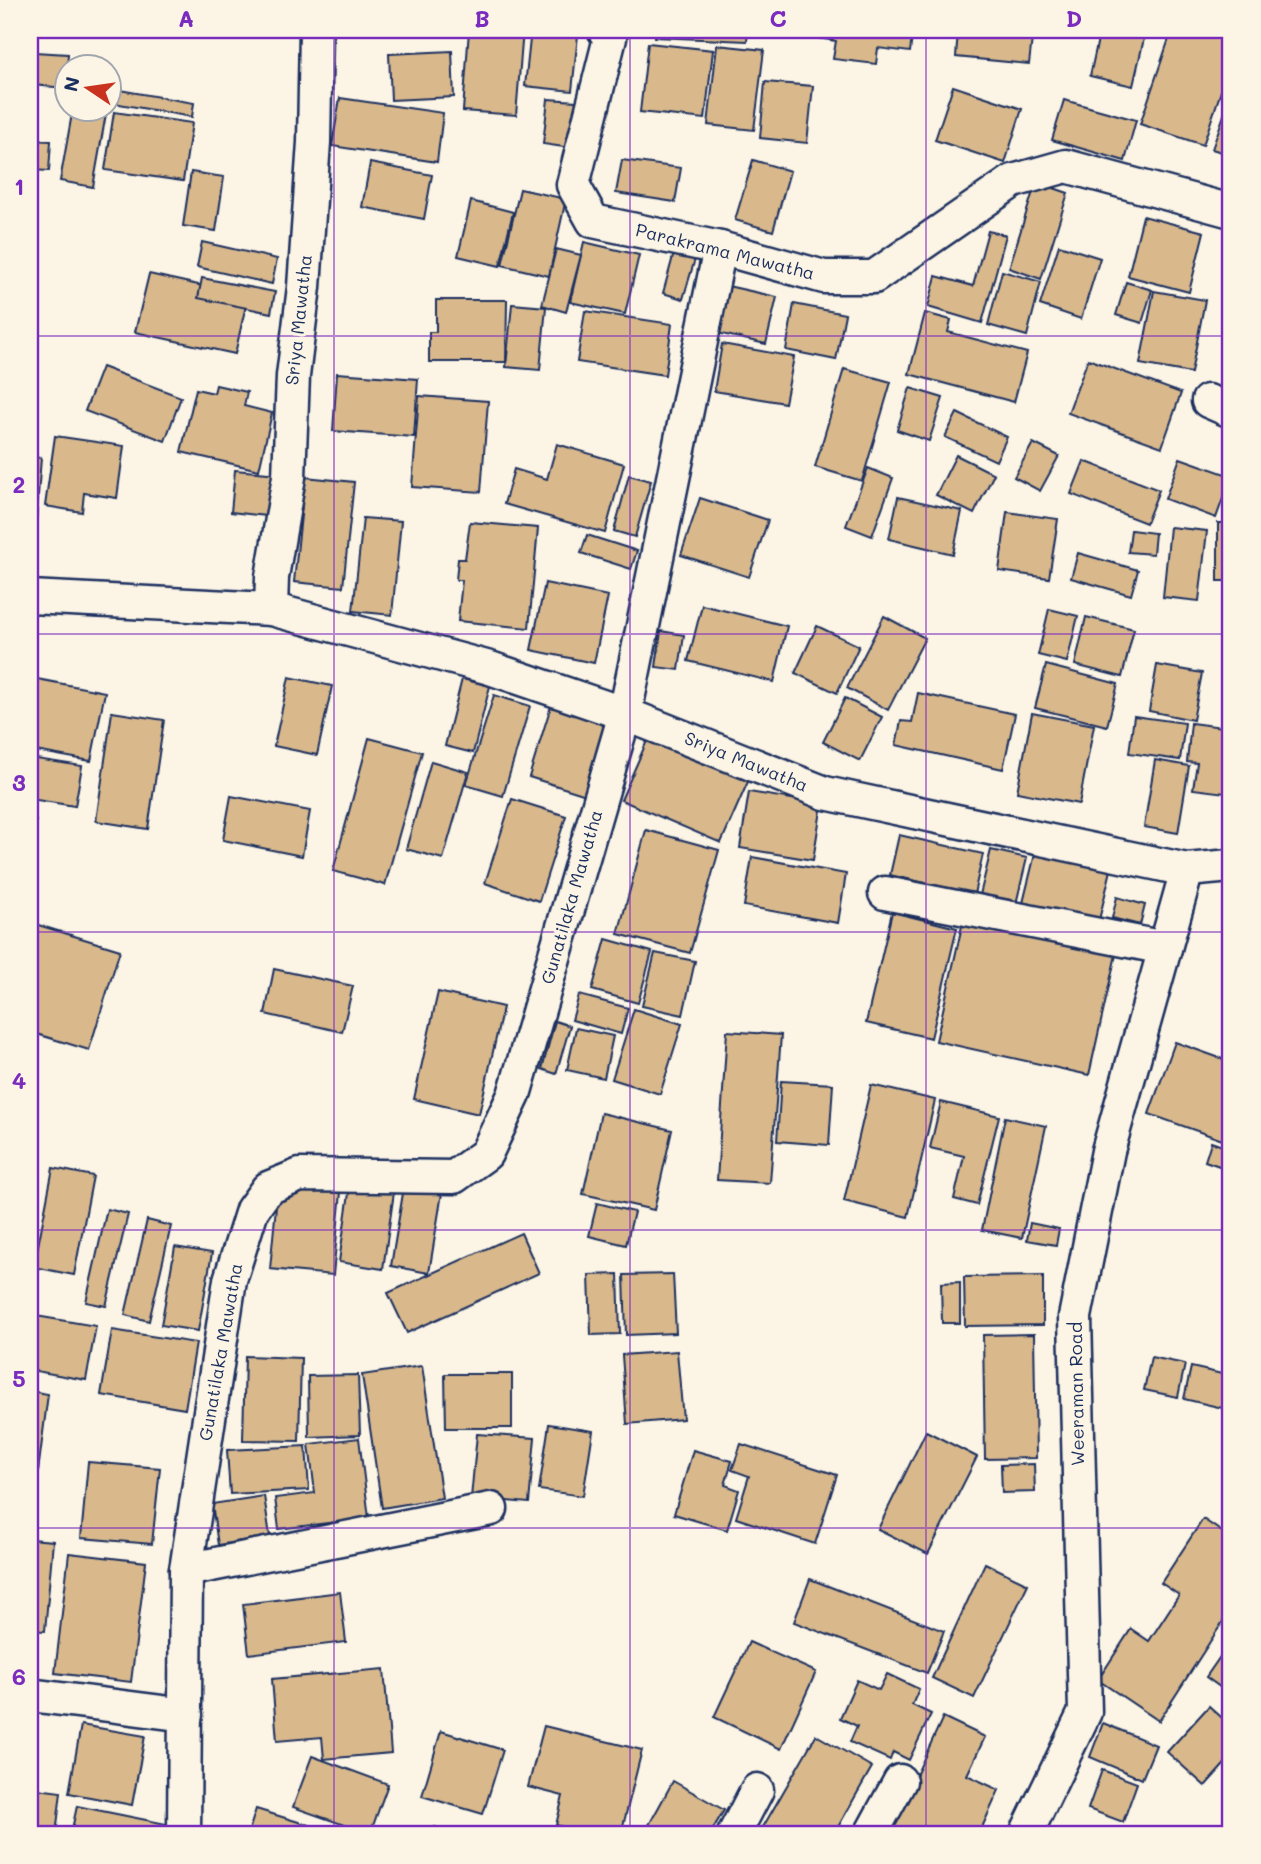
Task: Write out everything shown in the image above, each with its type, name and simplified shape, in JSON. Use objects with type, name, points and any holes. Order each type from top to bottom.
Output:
[{"type":"street","name":"Sriya Mawatha","points":[[271,609],[272,577],[289,477],[293,376],[304,287],[314,142],[316,30]]},
{"type":"street","name":"Parakrama Mawatha","points":[[604,30],[610,38],[573,185],[593,221],[720,248],[824,277],[874,277],[1013,181],[1066,166],[1231,211]]},
{"type":"street","name":"Gunatilaka Mawatha","points":[[184,1834],[186,1570],[230,1280],[252,1210],[268,1188],[300,1175],[454,1177],[486,1154],[514,1095],[625,714],[720,248]]},
{"type":"street","name":"Sriya Mawatha","points":[[30,597],[271,609],[490,668],[625,714],[825,793],[1187,870],[1231,866]]},
{"type":"street","name":"Weeraman Road","points":[[1026,1834],[1085,1712],[1075,1317],[1108,1151],[1187,870]]},
{"type":"street","points":[[885,892],[1165,948]]},
{"type":"street","points":[[186,1570],[491,1509]]},
{"type":"street","points":[[30,1695],[186,1715]]},
{"type":"street","points":[[871,1834],[900,1781]]},
{"type":"street","points":[[734,1834],[757,1790]]},
{"type":"building","points":[[469,30],[523,30],[516,115],[463,111]]},
{"type":"building","points":[[531,30],[578,35],[572,91],[525,86]]},
{"type":"building","points":[[655,30],[748,30],[747,41],[655,37]]},
{"type":"building","points":[[818,30],[913,30],[910,52],[878,48],[876,64],[833,59],[836,41],[817,38]]},
{"type":"building","points":[[958,30],[1033,30],[1029,64],[956,57]]},
{"type":"building","points":[[1100,30],[1146,30],[1133,86],[1090,76]]},
{"type":"building","points":[[1172,30],[1196,30],[1231,42],[1231,61],[1203,145],[1140,124]]},
{"type":"building","points":[[648,43],[713,50],[705,119],[640,112]]},
{"type":"building","points":[[717,45],[764,50],[754,130],[708,125]]},
{"type":"building","points":[[452,51],[454,97],[391,100],[389,54]]},
{"type":"building","points":[[34,52],[52,53],[52,87],[32,85]]},
{"type":"building","points":[[765,82],[813,86],[807,143],[760,138]]},
{"type":"building","points":[[953,86],[1022,109],[1005,163],[935,140]]},
{"type":"building","points":[[122,90],[194,103],[192,117],[122,104]]},
{"type":"building","points":[[1231,95],[1231,155],[1212,149]]},
{"type":"building","points":[[340,98],[443,113],[437,162],[332,146]]},
{"type":"building","points":[[548,99],[576,101],[571,148],[543,144]]},
{"type":"building","points":[[1064,100],[1136,120],[1125,161],[1052,140]]},
{"type":"building","points":[[122,113],[192,123],[183,181],[105,170],[112,122],[122,122]]},
{"type":"building","points":[[71,122],[105,122],[93,187],[60,181]]},
{"type":"building","points":[[30,140],[51,141],[49,171],[30,170]]},
{"type":"building","points":[[622,160],[681,168],[675,202],[616,193]]},
{"type":"building","points":[[753,160],[790,171],[773,231],[735,220]]},
{"type":"building","points":[[370,163],[432,175],[424,219],[362,207]]},
{"type":"building","points":[[191,172],[224,177],[216,231],[183,226]]},
{"type":"building","points":[[1036,182],[1068,193],[1041,279],[1009,268]]},
{"type":"building","points":[[520,189],[566,199],[549,276],[502,265]]},
{"type":"building","points":[[471,201],[513,212],[500,266],[458,256]]},
{"type":"building","points":[[1143,216],[1204,232],[1189,292],[1128,276]]},
{"type":"building","points":[[988,231],[1006,235],[982,323],[928,307],[936,276],[973,286]]},
{"type":"building","points":[[202,242],[277,259],[272,284],[197,267]]},
{"type":"building","points":[[584,242],[639,255],[625,314],[570,302]]},
{"type":"building","points":[[1059,245],[1100,258],[1081,319],[1040,305]]},
{"type":"building","points":[[556,249],[581,255],[566,312],[542,305]]},
{"type":"building","points":[[674,253],[695,259],[683,299],[663,293]]},
{"type":"building","points":[[1002,271],[1041,282],[1027,336],[988,325]]},
{"type":"building","points":[[149,274],[248,296],[235,354],[135,332]]},
{"type":"building","points":[[202,278],[275,292],[271,313],[198,298]]},
{"type":"building","points":[[1126,282],[1152,290],[1142,323],[1116,315]]},
{"type":"building","points":[[723,285],[777,297],[766,344],[713,332]]},
{"type":"building","points":[[1154,291],[1205,300],[1191,373],[1140,364]]},
{"type":"building","points":[[436,300],[507,300],[506,362],[429,362],[429,332],[436,332]]},
{"type":"building","points":[[512,304],[546,307],[540,370],[506,367]]},
{"type":"building","points":[[794,304],[845,314],[836,360],[786,350]]},
{"type":"building","points":[[585,311],[672,324],[665,375],[577,362]]},
{"type":"building","points":[[925,313],[951,320],[948,332],[1027,353],[1014,402],[909,374]]},
{"type":"building","points":[[722,344],[794,357],[785,403],[714,391]]},
{"type":"building","points":[[1088,359],[1181,393],[1162,447],[1068,413]]},
{"type":"building","points":[[102,367],[181,397],[165,441],[85,411]]},
{"type":"building","points":[[844,369],[891,382],[862,481],[815,467]]},
{"type":"building","points":[[337,373],[418,379],[414,437],[333,431]]},
{"type":"building","points":[[216,385],[247,392],[244,406],[272,413],[259,470],[181,452],[196,389],[214,393]]},
{"type":"building","points":[[910,388],[943,398],[929,441],[897,430]]},
{"type":"building","points":[[419,396],[488,401],[481,492],[412,487]]},
{"type":"building","points":[[957,413],[1007,437],[996,461],[945,437]]},
{"type":"building","points":[[55,436],[124,446],[117,498],[84,493],[82,512],[45,506]]},
{"type":"building","points":[[1033,443],[1059,456],[1040,491],[1014,477]]},
{"type":"building","points":[[557,444],[624,464],[605,533],[504,504],[514,469],[547,479]]},
{"type":"building","points":[[956,455],[994,474],[974,514],[936,495]]},
{"type":"building","points":[[30,457],[41,458],[34,546],[30,546]]},
{"type":"building","points":[[1180,458],[1231,476],[1216,518],[1165,499]]},
{"type":"building","points":[[1084,461],[1159,490],[1146,523],[1071,494]]},
{"type":"building","points":[[868,468],[893,478],[872,536],[846,526]]},
{"type":"building","points":[[235,470],[279,474],[275,517],[231,512]]},
{"type":"building","points":[[629,475],[651,481],[635,537],[614,531]]},
{"type":"building","points":[[305,477],[354,482],[343,587],[294,582]]},
{"type":"building","points":[[898,497],[962,511],[953,554],[889,539]]},
{"type":"building","points":[[700,498],[768,520],[749,577],[681,555]]},
{"type":"building","points":[[1007,512],[1058,519],[1049,578],[999,571]]},
{"type":"building","points":[[363,518],[401,521],[392,615],[353,611]]},
{"type":"building","points":[[470,522],[538,528],[529,628],[458,621],[462,580],[456,580],[458,559],[465,559]]},
{"type":"building","points":[[1218,523],[1231,523],[1231,581],[1218,581]]},
{"type":"building","points":[[1170,527],[1207,531],[1199,601],[1163,597]]},
{"type":"building","points":[[1131,530],[1155,533],[1153,554],[1128,552]]},
{"type":"building","points":[[587,535],[637,551],[631,569],[581,553]]},
{"type":"building","points":[[1078,553],[1138,570],[1131,595],[1071,578]]},
{"type":"building","points":[[545,583],[608,596],[594,663],[531,650]]},
{"type":"building","points":[[702,605],[787,626],[774,682],[688,661]]},
{"type":"building","points":[[1049,609],[1078,616],[1067,662],[1038,655]]},
{"type":"building","points":[[884,616],[925,638],[888,710],[847,688]]},
{"type":"building","points":[[1086,617],[1134,629],[1122,677],[1075,665]]},
{"type":"building","points":[[817,626],[859,646],[837,693],[795,673]]},
{"type":"building","points":[[661,631],[684,635],[679,670],[656,667]]},
{"type":"building","points":[[1046,665],[1118,684],[1107,726],[1035,708]]},
{"type":"building","points":[[1157,665],[1202,673],[1193,720],[1149,711]]},
{"type":"building","points":[[289,677],[332,686],[317,755],[274,746]]},
{"type":"building","points":[[32,678],[105,692],[91,761],[30,750]]},
{"type":"building","points":[[462,679],[490,686],[473,753],[445,746]]},
{"type":"building","points":[[918,693],[1015,714],[1003,769],[896,745],[901,721],[912,722]]},
{"type":"building","points":[[494,695],[530,706],[503,796],[466,785]]},
{"type":"building","points":[[845,698],[882,717],[860,761],[823,742]]},
{"type":"building","points":[[551,706],[608,724],[586,795],[529,777]]},
{"type":"building","points":[[112,712],[164,720],[148,829],[96,821]]},
{"type":"building","points":[[1032,713],[1094,725],[1079,804],[1017,792]]},
{"type":"building","points":[[1134,716],[1185,723],[1180,760],[1129,753]]},
{"type":"building","points":[[1191,723],[1231,728],[1225,793],[1193,789],[1197,763],[1187,762]]},
{"type":"building","points":[[650,734],[750,777],[721,843],[621,800]]},
{"type":"building","points":[[369,738],[422,752],[385,885],[333,871]]},
{"type":"building","points":[[30,758],[82,766],[75,806],[30,799]]},
{"type":"building","points":[[1155,760],[1189,766],[1178,833],[1144,827]]},
{"type":"building","points":[[431,761],[468,772],[443,859],[406,849]]},
{"type":"building","points":[[749,792],[822,804],[813,860],[740,848]]},
{"type":"building","points":[[231,796],[310,811],[302,856],[223,840]]},
{"type":"building","points":[[512,799],[566,816],[539,901],[485,883]]},
{"type":"building","points":[[30,818],[36,820],[30,858]]},
{"type":"building","points":[[646,830],[719,850],[690,953],[618,934]]},
{"type":"building","points":[[899,835],[983,854],[974,894],[890,875]]},
{"type":"building","points":[[991,850],[1027,858],[1016,904],[980,895]]},
{"type":"building","points":[[1035,854],[1111,870],[1099,920],[1023,903]]},
{"type":"building","points":[[752,857],[846,874],[838,923],[744,906]]},
{"type":"building","points":[[1117,897],[1145,905],[1140,925],[1112,918]]},
{"type":"building","points":[[892,912],[957,928],[931,1038],[866,1023]]},
{"type":"building","points":[[964,917],[1117,950],[1089,1075],[936,1041]]},
{"type":"building","points":[[35,924],[120,950],[89,1050],[30,1032],[30,943]]},
{"type":"building","points":[[606,939],[652,952],[638,1003],[592,990]]},
{"type":"building","points":[[655,953],[695,961],[683,1015],[642,1006]]},
{"type":"building","points":[[274,969],[353,986],[342,1032],[265,1014]]},
{"type":"building","points":[[438,992],[503,1007],[479,1114],[414,1099]]},
{"type":"building","points":[[579,995],[628,1008],[621,1034],[572,1020]]},
{"type":"building","points":[[634,1009],[682,1024],[660,1094],[612,1079]]},
{"type":"building","points":[[555,1021],[570,1026],[556,1074],[542,1069]]},
{"type":"building","points":[[576,1028],[613,1036],[604,1078],[567,1070]]},
{"type":"building","points":[[727,1031],[781,1035],[770,1183],[717,1180]]},
{"type":"building","points":[[1175,1042],[1231,1062],[1231,1143],[1149,1114]]},
{"type":"building","points":[[781,1081],[833,1084],[829,1145],[777,1141]]},
{"type":"building","points":[[871,1085],[935,1100],[908,1217],[844,1201]]},
{"type":"building","points":[[941,1102],[999,1116],[977,1205],[954,1199],[964,1156],[930,1148]]},
{"type":"building","points":[[601,1113],[672,1130],[654,1210],[583,1194]]},
{"type":"building","points":[[1005,1117],[1046,1126],[1022,1238],[982,1230]]},
{"type":"building","points":[[1211,1142],[1231,1149],[1231,1170],[1205,1161]]},
{"type":"building","points":[[53,1168],[93,1176],[74,1275],[34,1267]]},
{"type":"building","points":[[278,1186],[341,1192],[333,1275],[270,1269]]},
{"type":"building","points":[[350,1186],[394,1192],[383,1269],[339,1262]]},
{"type":"building","points":[[404,1187],[442,1193],[429,1273],[391,1266]]},
{"type":"building","points":[[597,1203],[634,1212],[626,1245],[589,1236]]},
{"type":"building","points":[[107,1209],[128,1214],[106,1306],[86,1302]]},
{"type":"building","points":[[147,1220],[171,1226],[149,1321],[125,1315]]},
{"type":"building","points":[[1030,1223],[1059,1229],[1056,1245],[1027,1240]]},
{"type":"building","points":[[521,1233],[539,1273],[407,1333],[388,1293]]},
{"type":"building","points":[[175,1247],[212,1253],[198,1331],[161,1325]]},
{"type":"building","points":[[618,1274],[620,1334],[591,1335],[589,1275]]},
{"type":"building","points":[[673,1274],[676,1333],[626,1335],[624,1275]]},
{"type":"building","points":[[1043,1276],[1043,1325],[965,1326],[964,1277]]},
{"type":"building","points":[[960,1282],[960,1323],[942,1323],[941,1283]]},
{"type":"building","points":[[30,1315],[96,1326],[86,1380],[30,1370]]},
{"type":"building","points":[[112,1330],[196,1343],[185,1409],[101,1395]]},
{"type":"building","points":[[1034,1334],[1036,1458],[985,1459],[983,1335]]},
{"type":"building","points":[[677,1351],[683,1419],[627,1424],[622,1355]]},
{"type":"building","points":[[245,1356],[301,1358],[299,1441],[243,1440]]},
{"type":"building","points":[[1151,1357],[1185,1364],[1178,1397],[1144,1390]]},
{"type":"building","points":[[422,1366],[442,1498],[382,1508],[362,1375]]},
{"type":"building","points":[[1191,1367],[1231,1376],[1231,1410],[1184,1399]]},
{"type":"building","points":[[445,1374],[512,1374],[512,1428],[446,1428]]},
{"type":"building","points":[[358,1375],[360,1435],[309,1437],[308,1376]]},
{"type":"building","points":[[30,1391],[48,1394],[38,1472],[30,1471]]},
{"type":"building","points":[[549,1424],[593,1431],[583,1496],[539,1490]]},
{"type":"building","points":[[926,1431],[977,1457],[928,1554],[878,1529]]},
{"type":"building","points":[[477,1434],[535,1438],[529,1503],[471,1498]]},
{"type":"building","points":[[359,1438],[369,1518],[279,1529],[275,1498],[315,1493],[309,1444]]},
{"type":"building","points":[[741,1444],[837,1475],[815,1544],[736,1518],[749,1476],[732,1470]]},
{"type":"building","points":[[306,1446],[309,1490],[230,1494],[227,1450]]},
{"type":"building","points":[[693,1450],[732,1461],[725,1485],[739,1490],[727,1530],[674,1514]]},
{"type":"building","points":[[88,1462],[160,1468],[152,1544],[81,1538]]},
{"type":"building","points":[[1034,1464],[1035,1492],[1002,1493],[1001,1465]]},
{"type":"building","points":[[264,1496],[270,1536],[218,1545],[212,1504]]},
{"type":"building","points":[[1203,1519],[1231,1538],[1231,1609],[1159,1721],[1098,1680],[1131,1629],[1149,1641],[1179,1595],[1161,1583]]},
{"type":"building","points":[[30,1539],[53,1541],[45,1631],[30,1630]]},
{"type":"building","points":[[69,1553],[146,1562],[131,1682],[55,1673]]},
{"type":"building","points":[[985,1563],[1028,1584],[974,1698],[932,1678]]},
{"type":"building","points":[[810,1579],[944,1631],[927,1673],[794,1622]]},
{"type":"building","points":[[340,1592],[346,1642],[249,1654],[243,1604]]},
{"type":"building","points":[[749,1642],[816,1672],[781,1749],[714,1717]]},
{"type":"building","points":[[1224,1651],[1231,1656],[1231,1695],[1206,1677]]},
{"type":"building","points":[[384,1669],[391,1753],[324,1759],[322,1737],[277,1741],[272,1679]]},
{"type":"building","points":[[887,1674],[919,1689],[912,1705],[931,1714],[909,1760],[893,1752],[890,1760],[850,1742],[857,1726],[840,1718],[857,1680],[879,1690]]},
{"type":"building","points":[[1209,1706],[1231,1726],[1231,1757],[1205,1786],[1167,1752]]},
{"type":"building","points":[[943,1717],[985,1737],[967,1775],[999,1790],[979,1834],[889,1834]]},
{"type":"building","points":[[1103,1723],[1156,1745],[1142,1779],[1090,1757]]},
{"type":"building","points":[[81,1725],[145,1736],[132,1805],[69,1793]]},
{"type":"building","points":[[544,1726],[642,1750],[621,1834],[591,1834],[556,1825],[563,1796],[528,1787]]},
{"type":"building","points":[[441,1731],[503,1750],[483,1814],[422,1796]]},
{"type":"building","points":[[816,1735],[872,1767],[834,1834],[759,1834]]},
{"type":"building","points":[[312,1756],[388,1784],[370,1834],[293,1807]]},
{"type":"building","points":[[1102,1770],[1137,1783],[1123,1822],[1088,1809]]},
{"type":"building","points":[[673,1781],[724,1810],[710,1834],[644,1834]]},
{"type":"building","points":[[30,1788],[61,1792],[56,1834],[30,1834]]},
{"type":"building","points":[[77,1806],[166,1824],[164,1834],[71,1834]]},
{"type":"building","points":[[256,1809],[338,1834],[248,1834]]},
{"type":"building","points":[[435,1827],[448,1834],[430,1834]]}]
